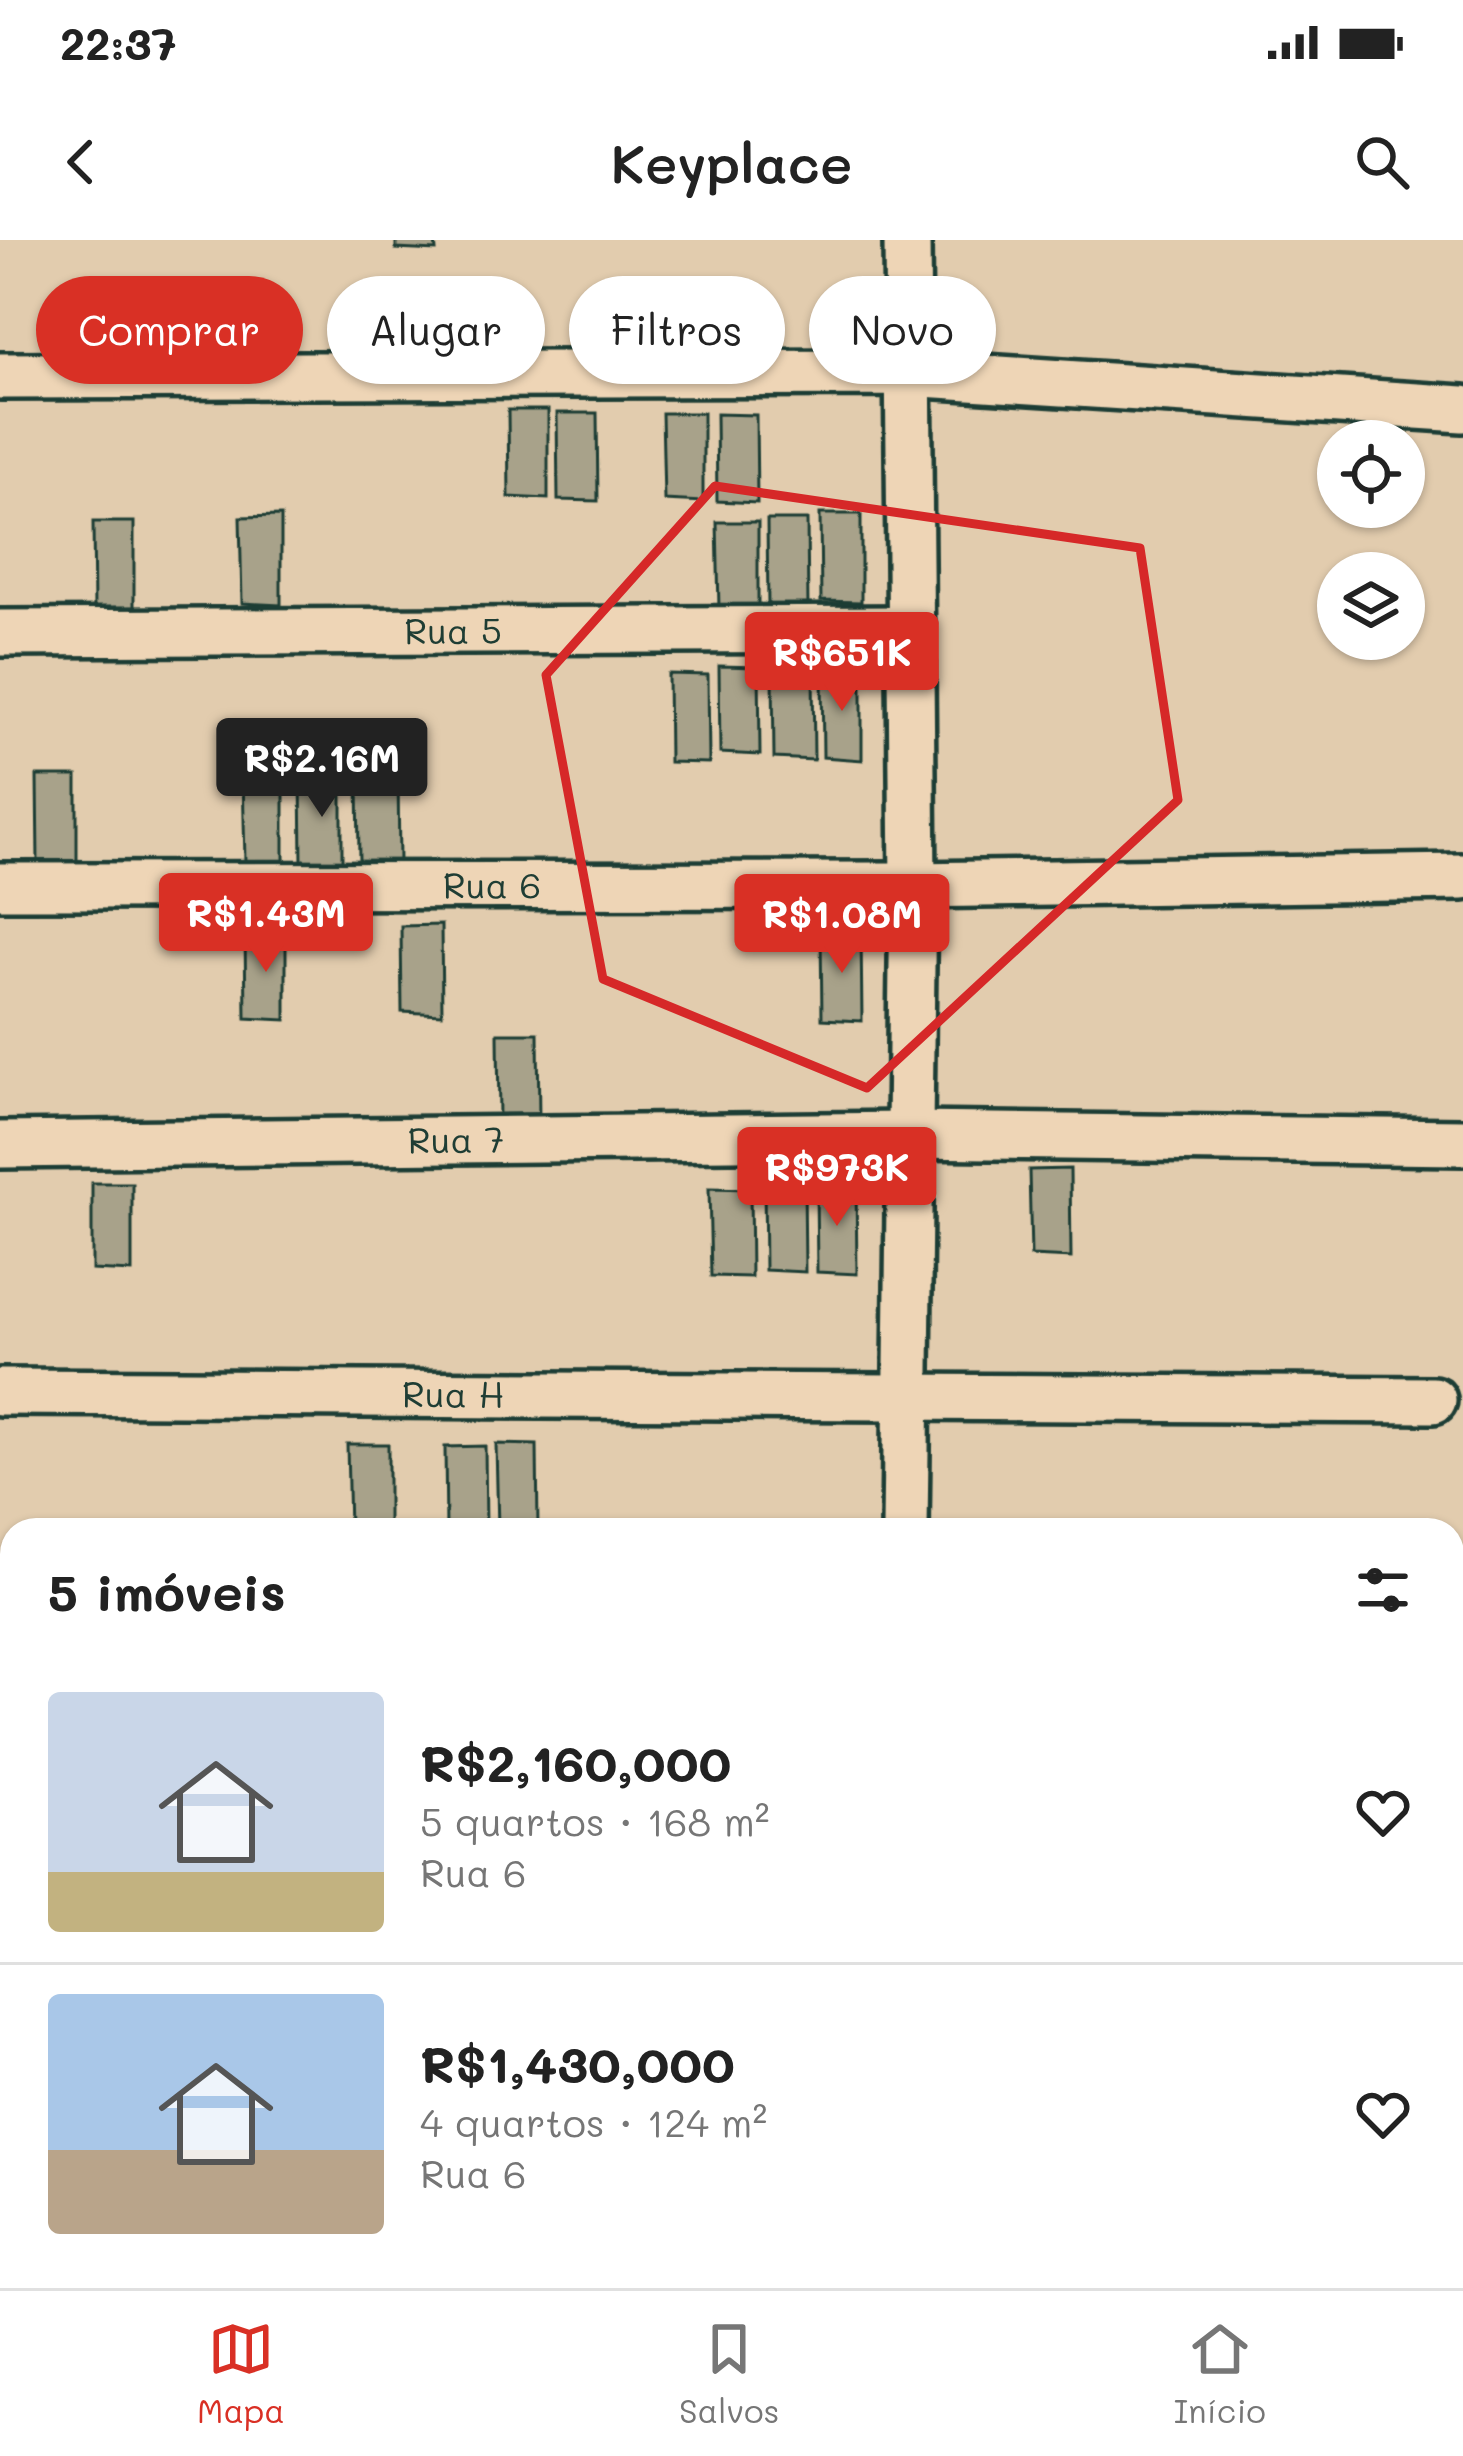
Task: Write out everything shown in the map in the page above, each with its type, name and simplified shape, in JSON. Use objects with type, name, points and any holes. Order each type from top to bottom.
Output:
[{"type":"street","points":[[908,240],[908,276]]},
{"type":"street","points":[[0,376],[809,373]]},
{"type":"street","points":[[996,379],[1463,409]]},
{"type":"street","points":[[905,1518],[913,885],[908,384]]},
{"type":"street","name":"Rua 5","points":[[0,633],[908,629]]},
{"type":"street","name":"Rua 6","points":[[0,886],[913,885],[1463,877]]},
{"type":"street","name":"Rua 7","points":[[0,1145],[910,1135],[1463,1142]]},
{"type":"street","name":"Rua H","points":[[0,1392],[1433,1400]]},
{"type":"highlighted area","points":[[715,486],[1140,548],[1178,800],[867,1088],[603,979],[546,675]]},
{"type":"building","points":[[396,240],[435,240],[436,251],[396,249]]},
{"type":"building","points":[[508,410],[548,410],[548,499],[509,497]]},
{"type":"building","points":[[557,413],[597,413],[598,501],[558,500]]},
{"type":"building","points":[[662,413],[703,413],[703,502],[664,500]]},
{"type":"building","points":[[716,414],[756,415],[757,503],[717,501]]},
{"type":"building","points":[[820,514],[861,514],[861,602],[821,601]]},
{"type":"building","points":[[281,516],[281,605],[242,603],[240,517]]},
{"type":"building","points":[[767,520],[807,520],[808,609],[768,607]]},
{"type":"building","points":[[93,522],[134,522],[134,611],[94,609]]},
{"type":"building","points":[[717,522],[758,522],[758,612],[719,609]]},
{"type":"building","points":[[719,666],[759,667],[760,755],[720,753]]},
{"type":"building","points":[[862,670],[862,760],[823,757],[822,671]]},
{"type":"building","points":[[813,671],[814,760],[774,758],[773,672]]},
{"type":"building","points":[[668,674],[708,675],[709,763],[669,762]]},
{"type":"building","points":[[243,775],[284,775],[284,864],[245,862]]},
{"type":"building","points":[[398,775],[399,864],[359,862],[358,776]]},
{"type":"building","points":[[37,776],[77,776],[77,865],[38,863]]},
{"type":"building","points":[[301,776],[342,776],[342,865],[302,863]]},
{"type":"building","points":[[441,925],[442,1014],[402,1012],[401,926]]},
{"type":"building","points":[[245,931],[286,932],[286,1020],[246,1018]]},
{"type":"building","points":[[821,932],[861,932],[862,1021],[822,1019]]},
{"type":"building","points":[[498,1033],[538,1033],[539,1122],[499,1120]]},
{"type":"building","points":[[1070,1169],[1071,1258],[1031,1256],[1029,1170]]},
{"type":"building","points":[[92,1183],[132,1183],[132,1272],[92,1270]]},
{"type":"building","points":[[764,1183],[804,1183],[805,1272],[765,1270]]},
{"type":"building","points":[[856,1185],[857,1274],[817,1272],[816,1186]]},
{"type":"building","points":[[709,1188],[750,1189],[751,1277],[711,1276]]},
{"type":"building","points":[[347,1444],[388,1444],[388,1518],[349,1518]]},
{"type":"building","points":[[496,1444],[537,1445],[538,1518],[498,1518]]},
{"type":"building","points":[[485,1446],[486,1518],[446,1518],[445,1447]]}]
